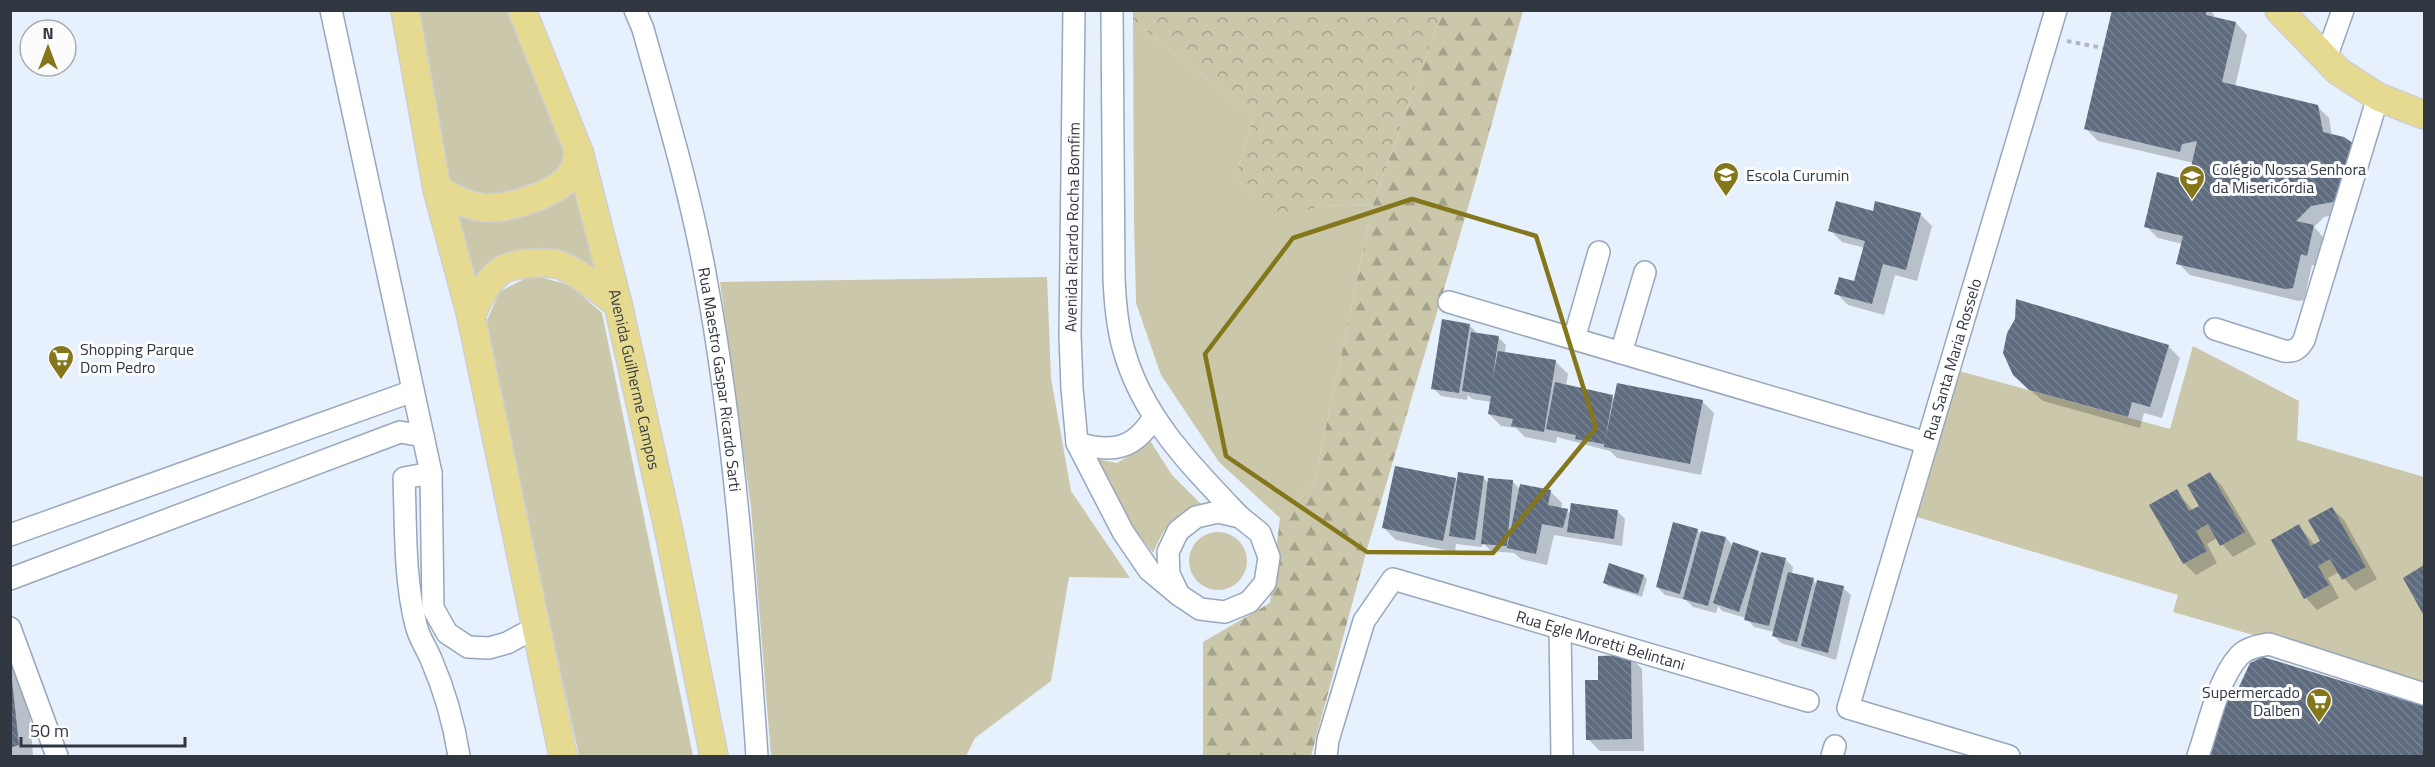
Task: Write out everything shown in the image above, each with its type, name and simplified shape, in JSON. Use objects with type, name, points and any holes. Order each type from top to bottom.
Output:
[{"type":"main road","points":[[405,10],[437,189],[471,316],[563,756]]},
{"type":"main road","name":"Avenida Guilherme Campos","points":[[522,10],[579,152],[618,304],[669,532],[714,756]]},
{"type":"main road","points":[[2279,10],[2338,71],[2378,97],[2424,115]]},
{"type":"main road","points":[[437,189],[459,201],[489,208],[524,202],[554,189],[574,171],[579,152]]},
{"type":"main road","points":[[471,316],[483,291],[499,271],[533,262],[562,265],[618,304]]},
{"type":"street","points":[[331,10],[431,473],[433,608],[447,633],[468,646],[489,648],[507,643],[535,628]]},
{"type":"street","name":"Avenida Ricardo Rocha Bomfim","points":[[1074,10],[1070,335],[1077,443],[1123,532],[1149,570],[1200,609],[1225,612],[1249,602],[1265,583],[1269,557],[1260,533],[1240,517],[1189,464],[1154,417],[1134,380],[1123,347],[1116,313],[1113,279],[1113,10]]},
{"type":"street","name":"Rua Santa Maria Rosselo","points":[[2009,756],[1848,708],[2056,10]]},
{"type":"street","points":[[2326,58],[2343,10]]},
{"type":"street","name":"Rua Maestro Gaspar Ricardo Sarti","points":[[642,17],[681,162],[706,279],[724,396],[745,581],[757,756]]},
{"type":"street","points":[[2215,329],[2284,351],[2292,352],[2300,348],[2378,97]]},
{"type":"street","points":[[1574,339],[1599,252]]},
{"type":"street","points":[[1621,353],[1645,272]]},
{"type":"street","points":[[1449,302],[1927,443]]},
{"type":"street","points":[[10,535],[413,391]]},
{"type":"street","points":[[1077,443],[1109,449],[1123,446],[1141,434],[1154,417]]},
{"type":"street","points":[[10,579],[400,432],[423,436]]},
{"type":"street","points":[[431,473],[404,478],[410,592],[415,624],[420,639],[431,658],[456,734],[459,756]]},
{"type":"street","points":[[1179,595],[1169,574],[1168,552],[1178,531],[1196,517],[1218,512],[1240,517]]},
{"type":"street","name":"Rua Egle Moretti Belintani","points":[[1326,756],[1328,740],[1364,621],[1393,579],[1808,701]]},
{"type":"street","points":[[10,628],[57,756]]},
{"type":"street","points":[[1560,628],[1562,756]]},
{"type":"street","points":[[2198,756],[2225,677],[2239,655],[2254,646],[2269,644],[2424,693]]},
{"type":"path","points":[[2049,37],[2103,48]]},
{"type":"highlighted area","points":[[1412,199],[1536,236],[1596,428],[1493,553],[1367,552],[1226,456],[1205,354],[1293,238]]},
{"type":"green space","points":[[1442,10],[1373,204],[1321,206],[1282,216],[1235,179],[1254,116],[1133,20],[1133,11]]},
{"type":"green space","points":[[411,11],[515,11],[570,157],[553,181],[486,201],[442,181]]},
{"type":"green space","points":[[1442,11],[1523,11],[1472,194],[1367,549],[1311,756],[1203,756],[1203,642],[1270,603],[1280,518],[1314,484],[1373,204]]},
{"type":"green space","points":[[1133,20],[1254,116],[1235,179],[1282,215],[1321,206],[1373,204],[1314,484],[1280,518],[1219,462],[1161,375],[1136,303]]},
{"type":"green space","points":[[578,177],[608,286],[565,259],[473,294],[447,205],[486,216]]},
{"type":"green space","points":[[532,275],[570,285],[602,313],[693,756],[579,756],[485,325],[499,292]]},
{"type":"green space","points":[[1047,277],[1051,378],[1071,491],[1130,578],[1069,577],[1051,681],[975,738],[966,756],[771,756],[751,507],[720,282]]},
{"type":"green space","points":[[2193,346],[2299,401],[2297,440],[2424,477],[2424,684],[2173,612],[2178,595],[1917,517],[1959,371],[2170,429]]},
{"type":"green space","points":[[1147,436],[1172,475],[1205,508],[1184,514],[1172,522],[1162,534],[1153,553],[1126,518],[1097,459],[1117,463],[1139,450]]},
{"type":"green space","points":[[1212,532],[1224,532],[1234,536],[1243,545],[1247,567],[1239,582],[1224,590],[1212,590],[1202,586],[1193,577],[1189,567],[1189,555],[1193,545],[1202,536]]},
{"type":"building","points":[[2112,10],[2206,10],[2206,15],[2236,22],[2222,82],[2318,105],[2323,132],[2344,137],[2357,146],[2344,200],[2311,206],[2296,221],[2314,225],[2307,256],[2301,254],[2293,288],[2285,289],[2176,264],[2183,236],[2144,227],[2157,172],[2188,180],[2197,141],[2182,144],[2180,152],[2084,129]]},
{"type":"building","points":[[1836,201],[1873,211],[1875,201],[1921,213],[1906,270],[1883,264],[1872,304],[1834,294],[1839,277],[1854,281],[1865,241],[1828,231]]},
{"type":"building","points":[[2016,299],[2169,345],[2150,407],[2132,402],[2128,417],[2029,390],[2013,375],[2003,353],[2007,333],[2015,319]]},
{"type":"building","points":[[1442,319],[1470,324],[1459,393],[1431,389]]},
{"type":"building","points":[[1471,332],[1499,336],[1492,381],[1498,351],[1556,360],[1544,432],[1511,426],[1513,419],[1488,414],[1491,396],[1462,391]]},
{"type":"building","points":[[1555,382],[1613,395],[1605,441],[1617,383],[1703,400],[1690,464],[1604,447],[1604,444],[1575,439],[1576,435],[1546,429]]},
{"type":"building","points":[[1395,466],[1456,478],[1443,541],[1382,528]]},
{"type":"building","points":[[1458,472],[1484,476],[1475,540],[1449,536]]},
{"type":"building","points":[[2210,472],[2245,532],[2220,546],[2208,524],[2196,531],[2207,551],[2183,564],[2149,505],[2177,489],[2189,511],[2199,506],[2187,485]]},
{"type":"building","points":[[1488,478],[1513,480],[1507,546],[1481,544]]},
{"type":"building","points":[[1520,484],[1551,490],[1548,505],[1568,509],[1563,528],[1542,524],[1536,554],[1507,548]]},
{"type":"building","points":[[1571,503],[1618,510],[1614,539],[1567,532]]},
{"type":"building","points":[[2332,507],[2366,567],[2342,580],[2330,559],[2318,566],[2329,585],[2304,599],[2271,540],[2299,524],[2311,546],[2320,541],[2308,520]]},
{"type":"building","points":[[1673,522],[1698,529],[1680,594],[1656,587]]},
{"type":"building","points":[[1701,531],[1726,537],[1708,606],[1683,599]]},
{"type":"building","points":[[1733,542],[1759,551],[1739,612],[1713,603]]},
{"type":"building","points":[[1761,552],[1786,558],[1769,626],[1744,620]]},
{"type":"building","points":[[1609,563],[1644,575],[1638,594],[1603,583]]},
{"type":"building","points":[[2424,565],[2424,616],[2403,578]]},
{"type":"building","points":[[1788,572],[1814,578],[1797,642],[1772,636]]},
{"type":"building","points":[[1817,580],[1844,586],[1828,653],[1801,646]]},
{"type":"building","points":[[1631,655],[1632,739],[1586,740],[1585,680],[1598,680],[1598,656]]},
{"type":"building","name":"Supermercado Dalben","points":[[2263,657],[2424,706],[2424,756],[2208,756],[2222,700],[2238,689],[2250,663]]},
{"type":"building","points":[[10,662],[19,745],[10,748]]},
{"type":"place","name":"Escola Curumin","points":[[1726,198]]},
{"type":"place","name":"Colégio Nossa Senhora da Misericórdia","points":[[2192,201]]},
{"type":"place","name":"Shopping Parque Dom Pedro","points":[[61,381]]},
{"type":"place","name":"Supermercado Dalben","points":[[2319,724]]}]
